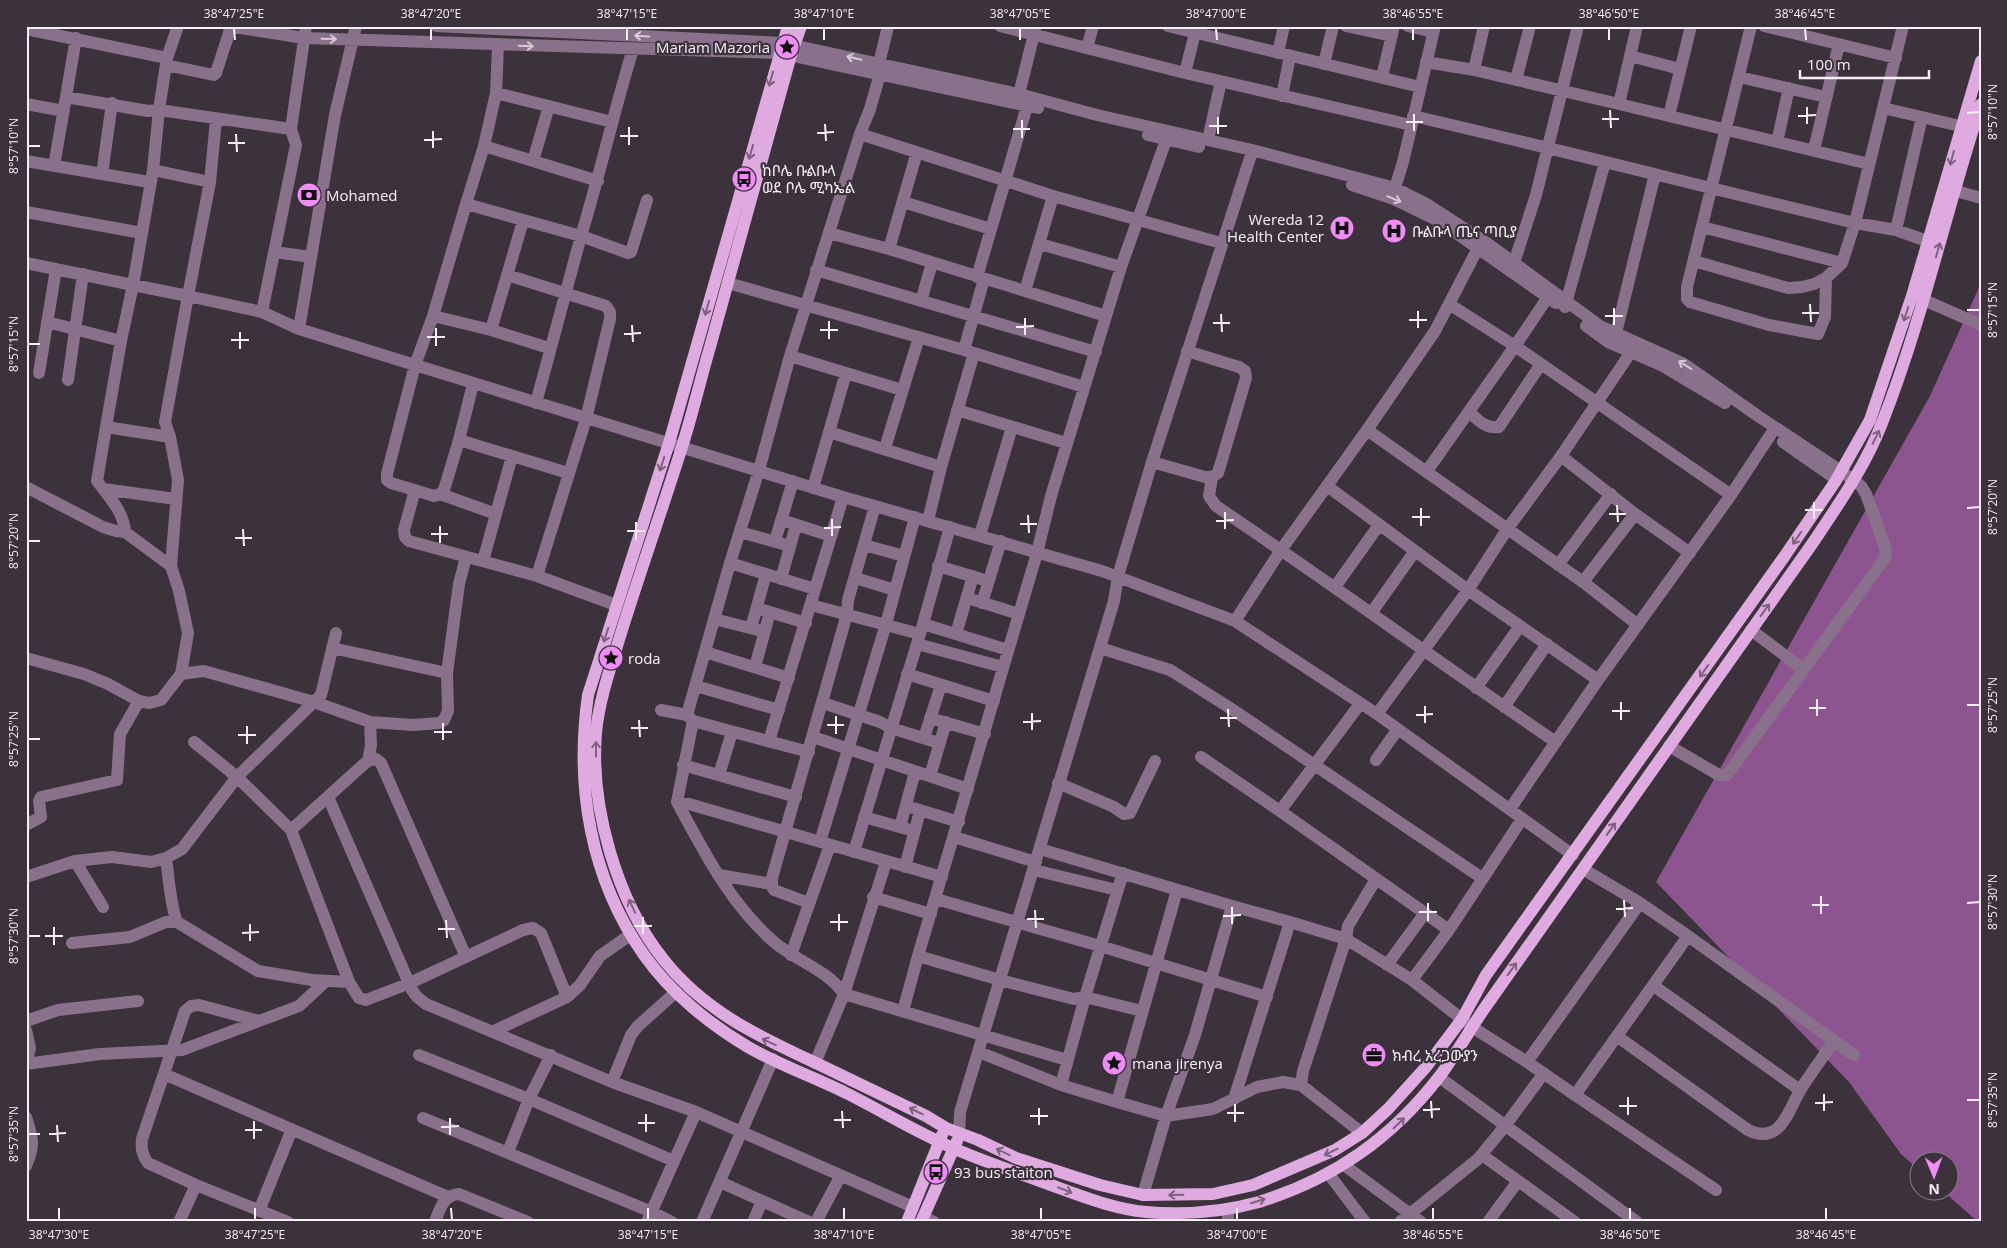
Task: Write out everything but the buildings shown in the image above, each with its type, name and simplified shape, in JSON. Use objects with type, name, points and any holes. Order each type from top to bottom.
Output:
[{"type":"main road","points":[[788,26],[787,49],[728,283],[681,448],[650,538],[603,698],[596,732],[596,766],[600,805],[609,849],[623,887],[644,933],[664,960],[686,984],[727,1017],[758,1036],[926,1116],[959,1134],[1016,1158],[1100,1185],[1143,1196],[1213,1194],[1253,1185],[1336,1150],[1362,1133],[1388,1109],[1467,1023],[1583,869],[1812,544],[1854,480],[1882,424],[1924,300],[1956,191],[1971,129],[1981,61]]},
{"type":"main road","points":[[801,26],[787,49],[668,444],[588,694],[583,729],[582,766],[586,808],[596,852],[610,894],[630,935],[653,968],[704,1017],[749,1048],[844,1092],[954,1148],[1097,1202],[1144,1212],[1210,1212],[1230,1218],[1266,1199],[1344,1165],[1400,1122],[1439,1077],[1467,1023],[1486,976],[1784,558],[1839,475],[1870,420],[1912,296],[1927,241],[1981,104]]},
{"type":"main road","points":[[586,808],[600,805]]},
{"type":"main road","points":[[719,1027],[727,1017]]},
{"type":"main road","points":[[907,1222],[946,1128]]},
{"type":"main road","points":[[926,1220],[959,1134]]},
{"type":"street","points":[[126,532],[119,510],[97,481],[142,233],[151,176],[158,110],[167,62],[178,26]]},
{"type":"street","points":[[299,329],[335,115],[356,26]]},
{"type":"street","points":[[436,26],[705,33],[879,69],[1345,182],[1394,199],[1439,220],[1548,297],[1600,326],[1684,364],[1839,475]]},
{"type":"street","points":[[888,26],[870,109],[860,134],[805,306],[705,652],[690,718],[677,802],[719,875],[757,925],[791,955],[833,981],[844,994],[1067,1060]]},
{"type":"street","points":[[1000,26],[1034,31],[1088,48],[1282,96],[1547,147],[1712,189],[1896,230],[1927,241]]},
{"type":"street","points":[[1088,48],[1093,26]]},
{"type":"street","points":[[1168,26],[1197,31],[1420,87]]},
{"type":"street","points":[[1282,96],[1284,26]]},
{"type":"street","points":[[1324,64],[1334,26]]},
{"type":"street","points":[[1346,26],[1393,31],[1382,78]]},
{"type":"street","points":[[1396,188],[1404,162],[1434,29],[1408,26]]},
{"type":"street","points":[[1474,70],[1484,26]]},
{"type":"street","points":[[1516,80],[1530,26]]},
{"type":"street","points":[[1514,263],[1536,195],[1578,26]]},
{"type":"street","points":[[1618,104],[1637,26]]},
{"type":"street","points":[[1669,116],[1691,26]]},
{"type":"street","points":[[1750,26],[1686,296],[1690,302],[1769,325],[1818,334],[1825,317],[1826,278]]},
{"type":"street","points":[[1764,26],[1896,58]]},
{"type":"street","points":[[1694,261],[1788,288],[1809,286],[1826,278],[1842,263],[1855,222],[1903,26]]},
{"type":"street","points":[[26,29],[76,38],[214,75],[230,27],[305,32],[353,39],[498,46],[632,49],[787,49]]},
{"type":"street","points":[[1019,94],[1034,31]]},
{"type":"street","points":[[1185,73],[1197,31]]},
{"type":"street","points":[[262,312],[296,145],[291,129],[305,32]]},
{"type":"street","points":[[54,166],[76,38]]},
{"type":"street","points":[[1814,150],[1839,44]]},
{"type":"street","points":[[473,384],[444,490],[434,496],[391,483],[387,480],[415,365],[433,316],[484,146],[496,93],[498,46]]},
{"type":"street","points":[[536,403],[549,348],[598,181],[632,49]]},
{"type":"street","points":[[1630,56],[1680,69]]},
{"type":"street","points":[[1426,62],[1474,70],[1868,164]]},
{"type":"street","points":[[879,69],[1019,94],[1097,115],[1252,150],[1396,188],[1425,203],[1487,243],[1514,263],[1608,342],[1663,366],[1702,388],[1771,434],[1839,475],[1854,480],[1866,494],[1884,544],[1885,558],[1726,775],[1714,773],[1670,746]]},
{"type":"street","points":[[1739,76],[1826,97]]},
{"type":"street","points":[[1208,140],[1221,81]]},
{"type":"street","points":[[1777,142],[1790,88]]},
{"type":"street","points":[[496,93],[612,122]]},
{"type":"street","points":[[66,97],[216,120],[291,129]]},
{"type":"street","points":[[102,174],[112,103]]},
{"type":"street","points":[[26,104],[64,111]]},
{"type":"street","points":[[533,161],[549,106]]},
{"type":"street","points":[[928,521],[940,467],[957,410],[991,229],[1027,106]]},
{"type":"street","points":[[1883,108],[1971,129]]},
{"type":"street","points":[[1896,230],[1922,117]]},
{"type":"street","points":[[26,658],[84,674],[148,703],[161,700],[181,674],[188,633],[171,566],[178,480],[170,437],[165,422],[210,182],[216,120]]},
{"type":"street","points":[[860,134],[1054,196],[1221,243]]},
{"type":"street","points":[[903,1011],[985,734],[1066,444],[1121,267],[1166,140]]},
{"type":"street","points":[[484,146],[598,181]]},
{"type":"street","points":[[889,250],[917,152]]},
{"type":"street","points":[[959,1134],[960,1112],[1114,601],[1118,576],[1221,243],[1250,158]]},
{"type":"street","points":[[26,160],[102,174],[151,176],[210,182]]},
{"type":"street","points":[[1565,305],[1605,162]]},
{"type":"street","points":[[1616,333],[1655,174]]},
{"type":"street","points":[[1956,191],[1981,198]]},
{"type":"street","points":[[1025,291],[1054,196]]},
{"type":"street","points":[[466,204],[581,236],[628,253],[631,252],[647,200]]},
{"type":"street","points":[[902,202],[991,229]]},
{"type":"street","points":[[26,212],[142,233]]},
{"type":"street","points":[[491,330],[523,221]]},
{"type":"street","points":[[1702,227],[1842,263]]},
{"type":"street","points":[[829,233],[1106,316]]},
{"type":"street","points":[[1040,244],[1121,267]]},
{"type":"street","points":[[1236,620],[1281,550],[1368,430],[1435,331],[1478,248]]},
{"type":"street","points":[[274,252],[311,257]]},
{"type":"street","points":[[26,263],[262,312],[299,329],[586,419],[759,470],[842,497],[1118,576],[1236,620],[1377,714],[1573,855]]},
{"type":"street","points":[[921,300],[932,263]]},
{"type":"street","points":[[39,373],[56,269]]},
{"type":"street","points":[[816,270],[1096,352]]},
{"type":"street","points":[[68,380],[83,274]]},
{"type":"street","points":[[507,276],[565,292],[606,306],[610,312],[610,319],[586,419],[537,576]]},
{"type":"street","points":[[728,283],[919,337],[1084,387]]},
{"type":"street","points":[[1426,471],[1548,297]]},
{"type":"street","points":[[1924,300],[1981,325]]},
{"type":"street","points":[[1449,304],[1515,346],[1731,495]]},
{"type":"street","points":[[433,316],[491,330],[549,348]]},
{"type":"street","points":[[47,322],[76,331],[121,341]]},
{"type":"street","points":[[885,448],[919,337]]},
{"type":"street","points":[[1187,351],[1239,367],[1245,371],[1246,378],[1218,473],[1212,478],[1208,496],[1216,506],[1372,612],[1476,688],[1556,742]]},
{"type":"street","points":[[1377,714],[1468,590],[1508,528],[1561,456],[1631,352]]},
{"type":"street","points":[[790,356],[902,390]]},
{"type":"street","points":[[1469,412],[1485,426],[1499,427],[1541,364]]},
{"type":"street","points":[[813,488],[846,373]]},
{"type":"street","points":[[957,410],[1066,444]]},
{"type":"street","points":[[106,427],[170,437]]},
{"type":"street","points":[[980,535],[1012,427]]},
{"type":"street","points":[[1368,430],[1583,582],[1638,625]]},
{"type":"street","points":[[829,432],[885,448],[940,467]]},
{"type":"street","points":[[1510,809],[1598,680],[1731,495],[1771,434]]},
{"type":"street","points":[[459,440],[568,473]]},
{"type":"street","points":[[482,561],[512,456]]},
{"type":"street","points":[[1561,456],[1635,514],[1690,553]]},
{"type":"street","points":[[1152,462],[1212,478]]},
{"type":"street","points":[[775,541],[793,481]]},
{"type":"street","points":[[1327,486],[1468,590],[1598,680]]},
{"type":"street","points":[[26,487],[116,532],[126,532],[171,566]]},
{"type":"street","points":[[103,489],[176,499]]},
{"type":"street","points":[[415,490],[404,530],[405,537],[420,544],[537,576],[616,605]]},
{"type":"street","points":[[440,494],[496,514]]},
{"type":"street","points":[[1558,565],[1611,494]]},
{"type":"street","points":[[769,741],[806,623],[842,497]]},
{"type":"street","points":[[810,903],[774,890],[772,884],[823,703],[847,614],[848,600],[875,506]]},
{"type":"street","points":[[1583,582],[1635,514]]},
{"type":"street","points":[[791,955],[810,903],[848,748],[886,624],[915,518]]},
{"type":"street","points":[[782,520],[831,536]]},
{"type":"street","points":[[782,579],[796,525]]},
{"type":"street","points":[[1335,587],[1379,525]]},
{"type":"street","points":[[854,852],[920,634],[950,527]]},
{"type":"street","points":[[740,532],[790,546]]},
{"type":"street","points":[[982,603],[1001,541]]},
{"type":"street","points":[[864,544],[904,556]]},
{"type":"street","points":[[1372,612],[1415,551]]},
{"type":"street","points":[[181,674],[204,671],[314,702],[370,722],[414,725],[439,723],[444,720],[448,711],[447,673],[459,584],[466,557]]},
{"type":"street","points":[[730,563],[815,589]]},
{"type":"street","points":[[938,566],[988,581]]},
{"type":"street","points":[[751,628],[766,574]]},
{"type":"street","points":[[956,634],[973,576]]},
{"type":"street","points":[[854,578],[895,590]]},
{"type":"street","points":[[967,598],[1019,614]]},
{"type":"street","points":[[811,605],[920,634],[1003,667]]},
{"type":"street","points":[[757,608],[806,623]]},
{"type":"street","points":[[755,667],[770,612]]},
{"type":"street","points":[[714,619],[765,632]]},
{"type":"street","points":[[1476,688],[1520,626]]},
{"type":"street","points":[[1751,630],[1803,669]]},
{"type":"street","points":[[26,877],[75,861],[112,857],[151,862],[166,858],[182,849],[237,777],[321,695],[336,632]]},
{"type":"street","points":[[920,634],[956,634],[1008,650]]},
{"type":"street","points":[[1504,707],[1547,644]]},
{"type":"street","points":[[332,648],[447,673]]},
{"type":"street","points":[[1100,648],[1170,670],[1227,706],[1372,805],[1418,833],[1482,878]]},
{"type":"street","points":[[705,652],[789,678]]},
{"type":"street","points":[[907,674],[994,701]]},
{"type":"street","points":[[924,738],[941,684]]},
{"type":"street","points":[[696,686],[779,710]]},
{"type":"street","points":[[26,826],[41,817],[39,801],[41,797],[117,780],[120,734],[139,700]]},
{"type":"street","points":[[823,703],[939,743]]},
{"type":"street","points":[[1280,811],[1360,704]]},
{"type":"street","points":[[661,710],[732,732],[809,752]]},
{"type":"street","points":[[930,718],[985,734]]},
{"type":"street","points":[[368,760],[371,745],[370,722]]},
{"type":"street","points":[[930,776],[946,722]]},
{"type":"street","points":[[1376,760],[1398,729]]},
{"type":"street","points":[[719,775],[732,732]]},
{"type":"street","points":[[813,737],[968,789]]},
{"type":"street","points":[[194,742],[237,777],[291,830],[348,982],[359,998],[366,1000],[410,983],[523,930],[533,928],[541,933],[567,997]]},
{"type":"street","points":[[1200,757],[1449,930]]},
{"type":"street","points":[[291,830],[368,760],[376,759],[381,763],[466,957]]},
{"type":"street","points":[[1058,783],[1107,804],[1124,814],[1130,813],[1155,761]]},
{"type":"street","points":[[683,764],[796,797]]},
{"type":"street","points":[[900,827],[915,772]]},
{"type":"street","points":[[328,797],[412,990],[426,1004],[612,1082],[696,1112],[840,1177],[913,1207]]},
{"type":"street","points":[[677,802],[942,877]]},
{"type":"street","points":[[905,805],[959,822]]},
{"type":"street","points":[[904,867],[920,811]]},
{"type":"street","points":[[864,816],[914,832]]},
{"type":"street","points":[[1412,980],[1449,930],[1522,819]]},
{"type":"street","points":[[954,837],[1036,860],[1117,890]]},
{"type":"street","points":[[166,858],[172,910],[177,922]]},
{"type":"street","points":[[1036,860],[1123,873],[1346,939],[1412,980],[1467,1023],[1716,1190]]},
{"type":"street","points":[[75,861],[103,907]]},
{"type":"street","points":[[815,1063],[844,994],[873,897],[886,862]]},
{"type":"street","points":[[1583,869],[1640,903],[1854,1054]]},
{"type":"street","points":[[1062,1085],[1085,997],[1123,873]]},
{"type":"street","points":[[719,875],[772,884]]},
{"type":"street","points":[[1301,1086],[1303,1071],[1346,939],[1348,926],[1376,879]]},
{"type":"street","points":[[1117,1102],[1177,890]]},
{"type":"street","points":[[873,897],[931,914]]},
{"type":"street","points":[[936,899],[1267,996]]},
{"type":"street","points":[[1527,1062],[1640,903]]},
{"type":"street","points":[[1143,1196],[1166,1116],[1195,1036],[1232,906]]},
{"type":"street","points":[[1387,965],[1424,913]]},
{"type":"street","points":[[72,943],[130,937],[166,922],[177,922],[258,972],[348,982]]},
{"type":"street","points":[[1234,1099],[1290,922]]},
{"type":"street","points":[[494,1031],[567,997],[580,985],[600,956],[630,935]]},
{"type":"street","points":[[1576,1095],[1688,936]]},
{"type":"street","points":[[918,956],[1074,999],[1085,997],[1142,1012]]},
{"type":"street","points":[[26,1030],[30,1048],[26,1064],[100,1054],[182,1050],[299,1006],[326,981]]},
{"type":"street","points":[[1654,986],[1800,1090]]},
{"type":"street","points":[[612,1082],[631,1036],[638,1026],[676,992]]},
{"type":"street","points":[[26,1021],[58,1010],[138,1001]]},
{"type":"street","points":[[259,1020],[199,1005],[191,1006],[185,1011],[142,1139],[143,1156],[148,1163],[196,1185],[288,1222]]},
{"type":"street","points":[[1618,1037],[1755,1133],[1764,1135],[1774,1131],[1783,1123],[1800,1090],[1834,1041]]},
{"type":"street","points":[[979,1052],[1062,1085],[1166,1116],[1213,1109],[1258,1087],[1275,1082],[1283,1082],[1301,1086],[1362,1133]]},
{"type":"street","points":[[419,1055],[529,1099],[674,1161]]},
{"type":"street","points":[[508,1152],[529,1099],[551,1055]]},
{"type":"street","points":[[702,1222],[773,1059]]},
{"type":"street","points":[[1400,1222],[1416,1218],[1482,1155],[1544,1073]]},
{"type":"street","points":[[164,1074],[448,1197]]},
{"type":"street","points":[[1439,1077],[1637,1222]]},
{"type":"street","points":[[649,1217],[696,1112]]},
{"type":"street","points":[[946,1128],[960,1112]]},
{"type":"street","points":[[26,1118],[32,1134],[33,1151],[26,1166]]},
{"type":"street","points":[[423,1118],[508,1152],[649,1217],[672,1222]]},
{"type":"street","points":[[259,1211],[292,1129]]},
{"type":"street","points":[[1482,1155],[1575,1222]]},
{"type":"street","points":[[1344,1165],[1416,1218]]},
{"type":"street","points":[[1328,1173],[1365,1222]]},
{"type":"street","points":[[816,1222],[840,1177]]},
{"type":"street","points":[[1488,1222],[1518,1181]]},
{"type":"street","points":[[720,1182],[810,1222]]},
{"type":"street","points":[[179,1222],[196,1185]]},
{"type":"street","points":[[435,1222],[443,1203],[448,1197],[459,1194],[528,1222]]},
{"type":"street","points":[[753,1222],[762,1201]]},
{"type":"shaded area","points":[[1981,283],[1981,1222],[1978,1222],[1953,1200],[1960,1200],[1960,1150],[1910,1150],[1910,1162],[1901,1154],[1849,1082],[1656,882],[1930,396]]},
{"type":"place","name":"Mariam Mazoria","points":[[787,47]]},
{"type":"place","name":"ከቦሌ ቡልቡላ ወደ ቦሌ ሚካኤል","points":[[744,179]]},
{"type":"place","name":"Mohamed","points":[[309,195]]},
{"type":"place","name":"Wereda 12 Health Center","points":[[1342,228]]},
{"type":"place","name":"ቡልቡላ ጤና ጣቢያ","points":[[1394,231]]},
{"type":"place","name":"roda","points":[[611,658]]},
{"type":"place","name":"ክብረ አረጋውያን","points":[[1374,1055]]},
{"type":"place","name":"mana jirenya","points":[[1114,1063]]},
{"type":"place","name":"93 bus staiton","points":[[936,1172]]}]
